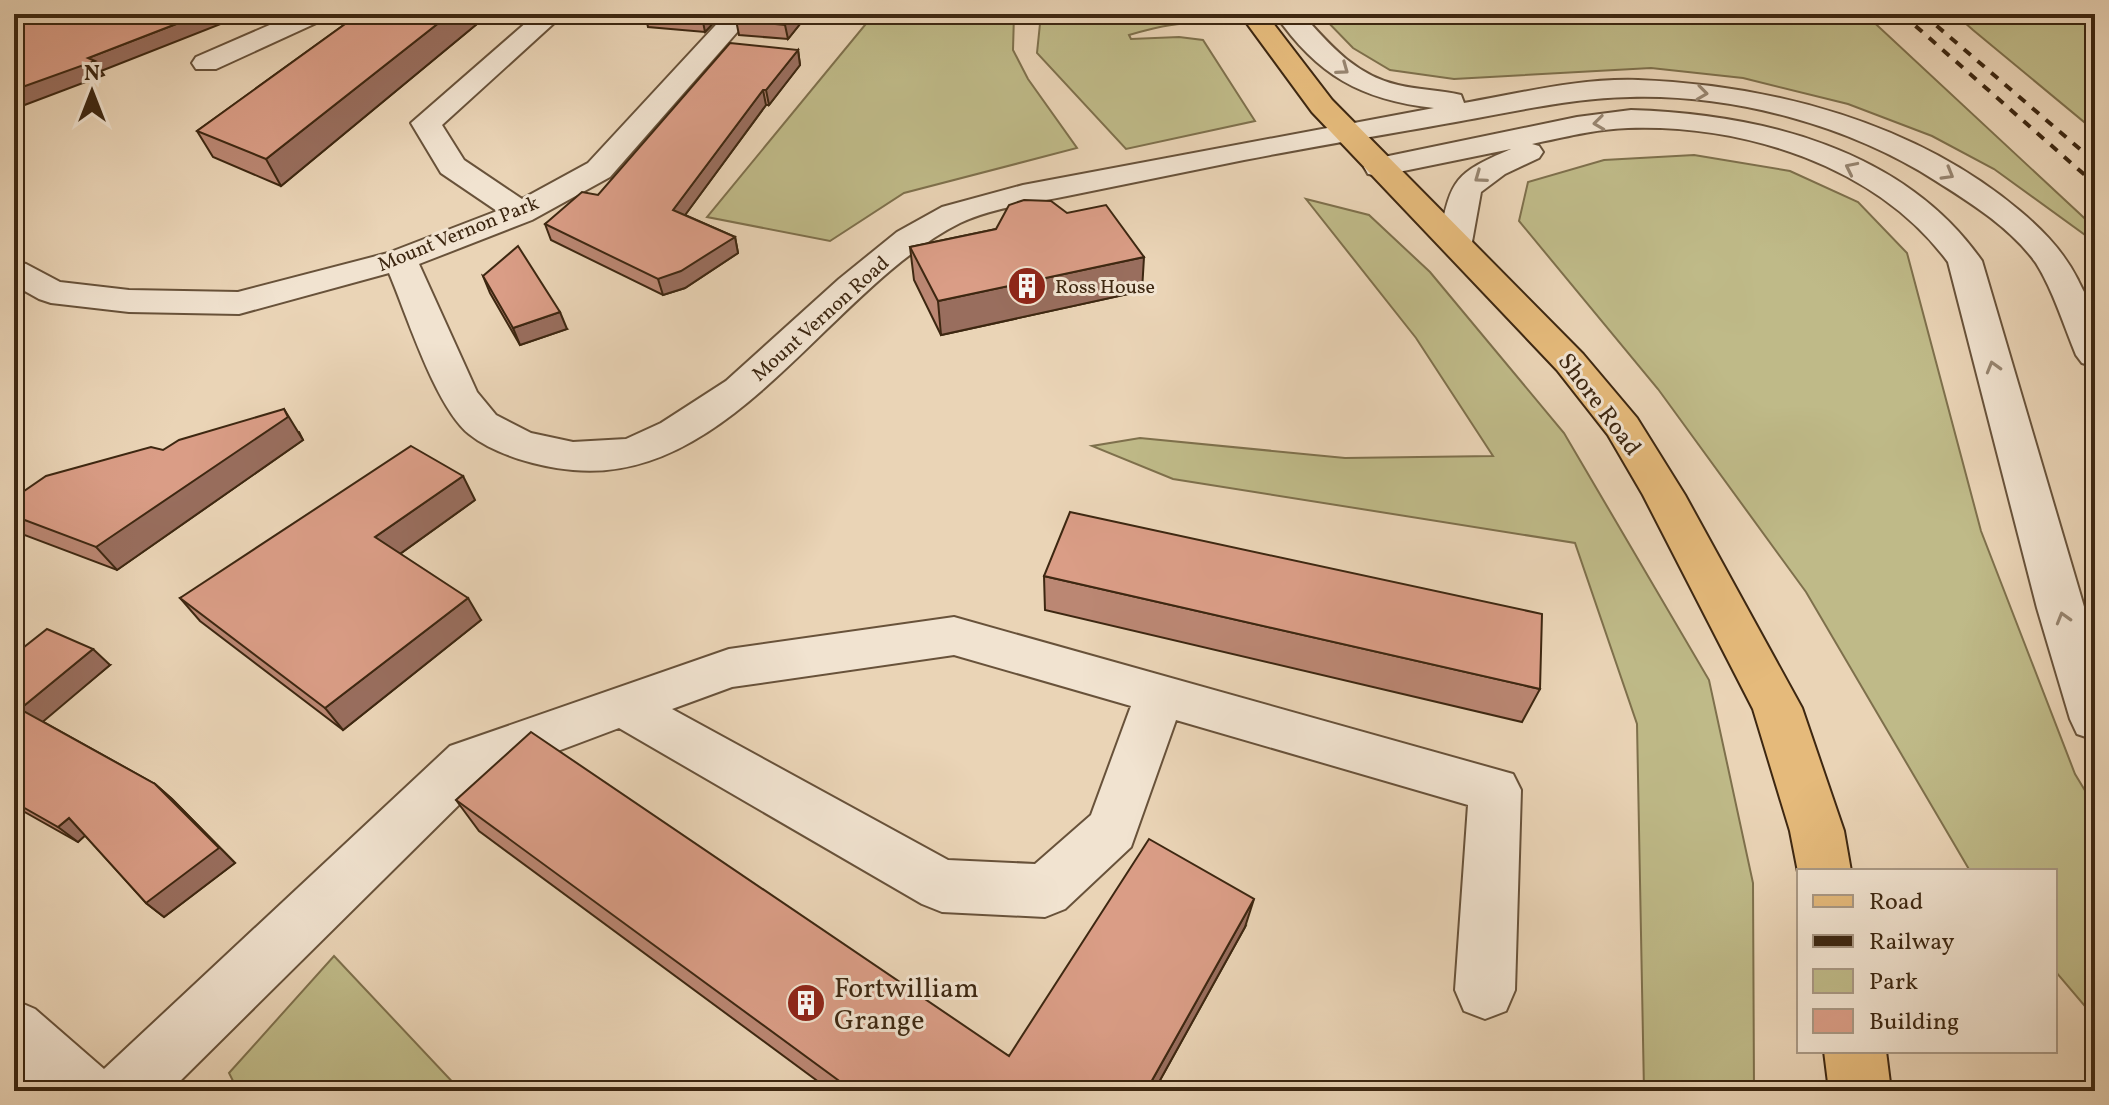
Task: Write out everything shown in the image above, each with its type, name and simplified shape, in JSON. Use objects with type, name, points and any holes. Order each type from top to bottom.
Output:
[{"type":"main road","name":"Shore Road","points":[[1253,14],[1322,106],[1570,362],[1623,427],[1664,495],[1777,708],[1817,831],[1824,869]]},
{"type":"main road","points":[[1855,1053],[1860,1091]]},
{"type":"street","points":[[206,63],[316,14]]},
{"type":"street","points":[[521,213],[452,166],[426,123],[551,14]]},
{"type":"street","name":"Mount Vernon Park","points":[[14,271],[51,292],[129,301],[239,303],[400,260],[521,213],[599,170],[740,14]]},
{"type":"street","points":[[1288,14],[1342,70],[1372,87],[1409,96],[1506,103],[1580,91],[1634,88],[1700,92],[1771,105],[1883,140],[1963,183],[2024,231],[2052,261],[2095,355]]},
{"type":"street","name":"Mount Vernon Road","points":[[400,260],[460,396],[482,424],[520,444],[573,456],[632,453],[675,433],[740,390],[851,286],[909,239],[953,214],[1118,175],[1506,103]]},
{"type":"street","points":[[1379,167],[1533,135],[1630,119],[1683,122],[1754,133],[1849,166],[1893,190],[1936,220],[1965,261],[2060,608],[2095,719]]},
{"type":"street","points":[[1455,242],[1466,188],[1494,167],[1530,151],[1533,135]]},
{"type":"street","points":[[126,1091],[468,762],[729,668],[954,636],[1495,790],[1485,990]]},
{"type":"street","points":[[623,706],[942,886],[1045,891],[1112,830],[1160,695]]},
{"type":"street","points":[[14,1030],[82,1091]]},
{"type":"green space","points":[[874,14],[1014,14],[1013,50],[1028,79],[1077,148],[904,193],[830,241],[707,217]]},
{"type":"green space","points":[[1041,14],[1188,14],[1190,23],[1129,35],[1131,39],[1179,37],[1203,40],[1255,121],[1126,149],[1037,53]]},
{"type":"green space","points":[[1320,14],[1865,14],[2095,228],[2095,250],[2085,235],[1994,169],[1932,136],[1848,104],[1743,78],[1651,68],[1454,79],[1390,70],[1353,48]]},
{"type":"green space","points":[[1955,14],[2095,14],[2095,131],[1973,30]]},
{"type":"green space","points":[[1694,155],[1790,171],[1858,202],[1907,253],[1981,531],[2075,774],[2095,807],[2095,1018],[2057,973],[2057,869],[1969,869],[1806,592],[1658,389],[1519,221],[1528,182],[1604,160]]},
{"type":"green space","points":[[1306,199],[1369,215],[1430,272],[1564,433],[1709,680],[1753,883],[1754,1091],[1644,1091],[1637,724],[1575,543],[1173,479],[1092,446],[1140,438],[1345,458],[1493,456],[1416,338]]},
{"type":"green space","points":[[334,956],[461,1091],[238,1091],[229,1073]]},
{"type":"building","points":[[14,14],[202,14],[88,58],[95,61],[14,90]]},
{"type":"building","points":[[359,14],[450,14],[266,159],[197,131]]},
{"type":"building","points":[[663,14],[705,14],[702,17]]},
{"type":"building","points":[[741,14],[794,14],[785,25],[736,20]]},
{"type":"building","points":[[730,43],[798,50],[763,90],[673,210],[735,237],[681,271],[658,279],[545,224],[582,192],[598,195]]},
{"type":"building","points":[[1024,200],[1051,201],[1067,213],[1106,205],[1144,257],[938,301],[910,247],[996,229],[1009,205]]},
{"type":"building","points":[[518,246],[560,312],[513,328],[483,276]]},
{"type":"building","points":[[284,409],[288,417],[96,547],[14,516],[14,498],[46,476],[151,447],[163,450],[179,440]]},
{"type":"building","points":[[411,446],[463,476],[375,537],[468,598],[325,708],[180,598]]},
{"type":"building","points":[[1070,512],[1542,614],[1540,689],[1044,576]]},
{"type":"building","points":[[47,629],[93,649],[20,709],[155,784],[219,848],[146,903],[69,818],[58,827],[14,802],[14,655]]},
{"type":"building","name":"Fortwilliam Grange","points":[[531,732],[1009,1056],[1149,839],[1254,899],[1146,1091],[853,1091],[456,800]]},
{"type":"railway","points":[[1902,14],[2095,184]]},
{"type":"railway","points":[[1923,14],[2095,162]]},
{"type":"place","name":"Ross House","points":[[1027,286]]},
{"type":"place","name":"Fortwilliam Grange","points":[[806,1003]]}]
